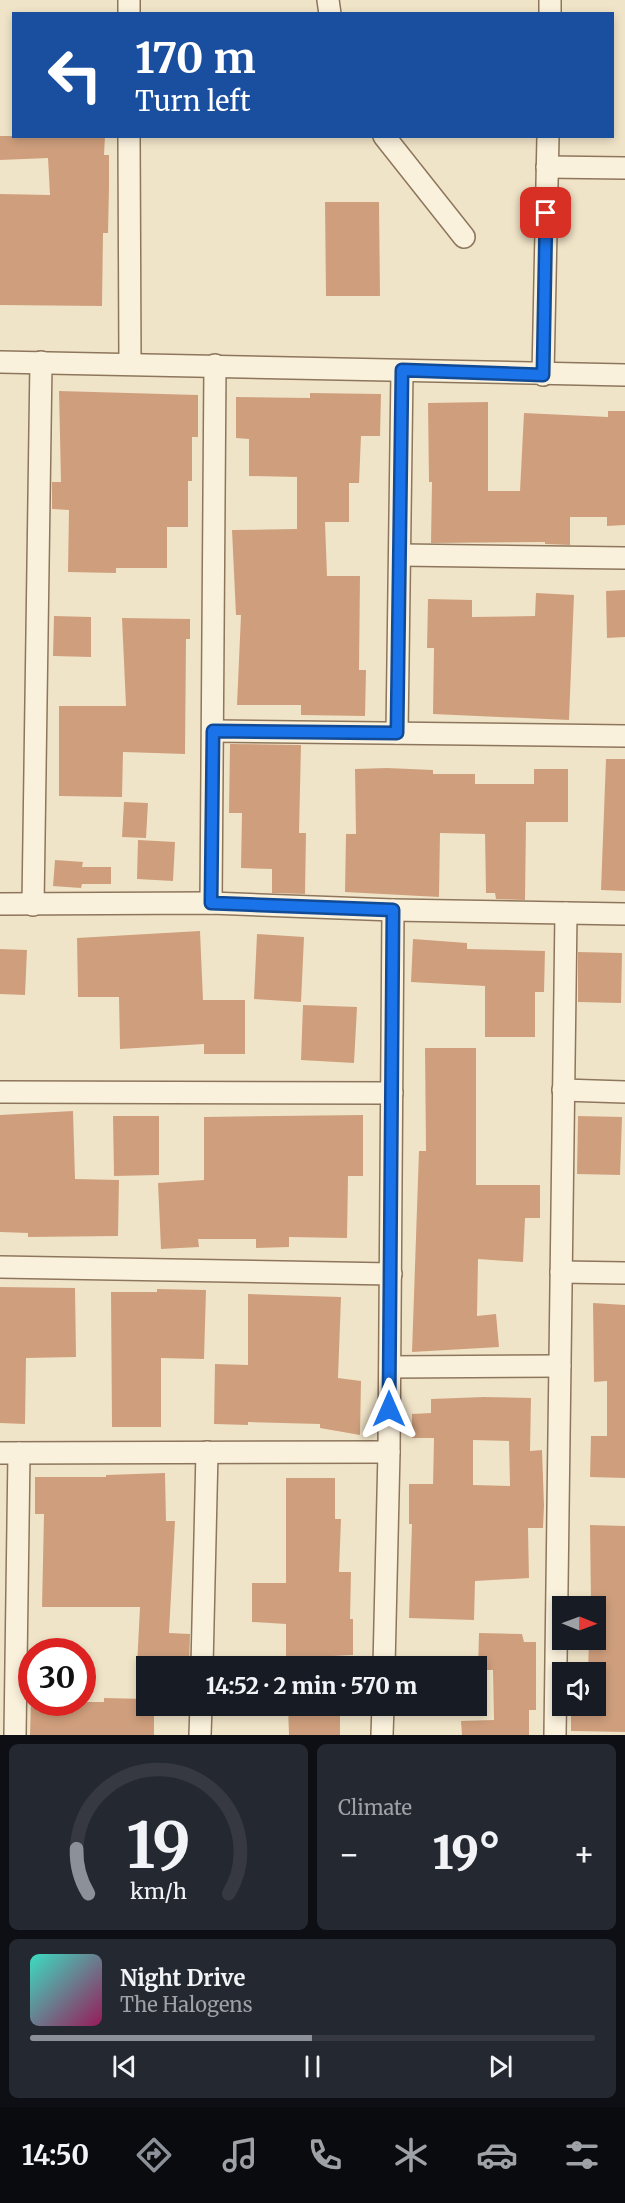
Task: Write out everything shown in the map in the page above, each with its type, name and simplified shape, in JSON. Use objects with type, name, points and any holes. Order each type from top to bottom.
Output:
[{"type":"street","points":[[129,138],[130,363]]},
{"type":"street","points":[[386,138],[464,237]]},
{"type":"street","points":[[543,375],[548,138]]},
{"type":"street","points":[[547,167],[625,168]]},
{"type":"street","points":[[0,362],[625,375]]},
{"type":"street","points":[[33,905],[41,362]]},
{"type":"street","points":[[211,903],[215,365]]},
{"type":"street","points":[[397,733],[402,370]]},
{"type":"street","points":[[401,555],[625,558]]},
{"type":"street","points":[[213,731],[625,736]]},
{"type":"street","points":[[0,904],[211,903],[393,910],[625,914]]},
{"type":"street","points":[[384,1656],[390,1367],[393,910]]},
{"type":"street","points":[[555,1735],[566,913]]},
{"type":"street","points":[[563,1090],[625,1092]]},
{"type":"street","points":[[0,1092],[392,1093]]},
{"type":"street","points":[[0,1267],[391,1274]]},
{"type":"street","points":[[561,1272],[625,1273]]},
{"type":"street","points":[[390,1367],[560,1366]]},
{"type":"street","points":[[202,1656],[207,1452]]},
{"type":"street","points":[[15,1735],[10,1453],[389,1452]]},
{"type":"street","points":[[200,1735],[201,1716]]},
{"type":"street","points":[[382,1735],[383,1716]]},
{"type":"building","points":[[0,136],[105,138],[104,155],[109,155],[109,188],[108,233],[103,233],[102,306],[0,305],[0,194],[50,195],[48,158],[0,160]]},
{"type":"building","points":[[325,202],[379,202],[380,296],[326,296]]},
{"type":"building","points":[[59,391],[198,395],[198,437],[192,437],[192,481],[188,481],[188,527],[167,527],[167,568],[116,568],[116,573],[68,572],[69,510],[52,509],[52,482],[61,482]]},
{"type":"building","points":[[310,393],[381,394],[380,436],[361,436],[359,483],[349,483],[349,522],[325,522],[327,576],[360,576],[359,670],[366,670],[365,716],[301,715],[301,705],[237,705],[241,615],[236,615],[232,530],[297,529],[297,477],[249,476],[249,439],[236,438],[236,397],[310,398]]},
{"type":"building","points":[[488,402],[488,491],[520,491],[524,413],[608,417],[608,411],[625,411],[625,525],[607,526],[607,517],[570,517],[570,545],[545,544],[545,542],[431,543],[432,482],[429,482],[428,403]]},
{"type":"building","points":[[625,590],[625,637],[607,638],[606,591]]},
{"type":"building","points":[[536,593],[574,595],[569,720],[433,714],[434,648],[427,648],[428,599],[472,600],[472,617],[535,616]]},
{"type":"building","points":[[54,616],[91,617],[91,657],[53,656]]},
{"type":"building","points":[[122,618],[190,619],[190,639],[186,639],[185,754],[123,752],[122,797],[59,796],[59,706],[126,706]]},
{"type":"building","points":[[230,744],[301,745],[299,833],[306,833],[305,894],[272,893],[272,869],[241,868],[242,813],[229,813]]},
{"type":"building","points":[[606,759],[625,759],[625,891],[601,890]]},
{"type":"building","points":[[355,769],[433,770],[433,774],[475,774],[475,784],[534,784],[534,769],[568,769],[568,822],[526,822],[525,900],[496,899],[495,893],[486,893],[485,834],[440,833],[439,897],[345,892],[346,834],[356,834]]},
{"type":"building","points":[[124,802],[148,803],[146,838],[122,837]]},
{"type":"building","points":[[138,840],[175,842],[173,881],[137,879]]},
{"type":"building","points":[[55,860],[83,862],[82,867],[111,867],[111,884],[82,884],[81,888],[53,886]]},
{"type":"building","points":[[200,931],[203,1000],[245,1000],[245,1054],[204,1054],[204,1044],[120,1049],[119,997],[78,997],[77,938]]},
{"type":"building","points":[[257,934],[304,937],[301,1002],[254,999]]},
{"type":"building","points":[[413,939],[467,943],[467,949],[545,951],[544,992],[535,992],[535,1037],[485,1037],[485,986],[411,982]]},
{"type":"building","points":[[0,949],[27,950],[25,995],[0,994]]},
{"type":"building","points":[[578,952],[622,953],[621,1003],[578,1002]]},
{"type":"building","points":[[303,1005],[357,1007],[354,1063],[301,1060]]},
{"type":"building","points":[[425,1048],[476,1048],[476,1185],[540,1185],[540,1218],[525,1218],[523,1262],[478,1259],[477,1316],[496,1314],[499,1347],[412,1352],[419,1151],[426,1151]]},
{"type":"building","points":[[73,1111],[75,1179],[119,1180],[118,1236],[28,1237],[28,1233],[0,1232],[0,1115]]},
{"type":"building","points":[[363,1115],[363,1176],[348,1176],[347,1238],[289,1237],[289,1247],[256,1248],[256,1239],[198,1239],[199,1247],[161,1249],[158,1183],[204,1180],[204,1117]]},
{"type":"building","points":[[113,1116],[159,1116],[159,1175],[114,1176]]},
{"type":"building","points":[[578,1116],[622,1117],[620,1175],[577,1174]]},
{"type":"building","points":[[0,1287],[75,1288],[76,1357],[26,1358],[25,1424],[0,1423]]},
{"type":"building","points":[[157,1289],[206,1290],[204,1359],[161,1358],[161,1427],[112,1427],[111,1292],[157,1292]]},
{"type":"building","points":[[248,1294],[341,1297],[338,1378],[361,1381],[360,1435],[320,1428],[320,1424],[248,1422],[248,1425],[214,1424],[215,1364],[248,1365]]},
{"type":"building","points":[[593,1303],[625,1305],[625,1478],[590,1477],[591,1436],[607,1436],[607,1381],[594,1382]]},
{"type":"building","points":[[531,1398],[530,1451],[542,1450],[543,1528],[528,1528],[529,1578],[475,1581],[474,1620],[409,1618],[412,1524],[409,1524],[409,1484],[433,1484],[434,1438],[412,1438],[412,1414],[431,1413],[431,1399]],"holes":[[[473,1440],[509,1441],[510,1486],[473,1485]]]},
{"type":"building","points":[[165,1473],[166,1521],[175,1521],[169,1633],[190,1634],[189,1656],[138,1656],[140,1607],[42,1607],[44,1514],[35,1514],[35,1477],[106,1477],[106,1475]]},
{"type":"building","points":[[286,1478],[335,1478],[335,1519],[341,1519],[339,1572],[351,1572],[350,1619],[353,1619],[353,1655],[286,1656],[286,1624],[252,1622],[252,1583],[286,1583]]},
{"type":"building","points":[[590,1525],[625,1526],[625,1732],[571,1731],[571,1716],[606,1716],[606,1662],[588,1662],[589,1650],[606,1650],[606,1596],[591,1596]]},
{"type":"building","points":[[479,1633],[522,1634],[524,1642],[536,1642],[536,1710],[529,1710],[529,1735],[462,1735],[461,1721],[494,1720],[493,1670],[487,1670],[487,1656],[478,1656]]},
{"type":"building","points":[[104,1698],[136,1699],[136,1716],[154,1716],[154,1735],[30,1735],[31,1716],[96,1716],[96,1702],[104,1702]]},
{"type":"building","points":[[288,1716],[340,1716],[340,1735],[289,1735]]},
{"type":"route","points":[[389,1409],[393,910],[211,903],[213,731],[397,733],[402,370],[543,375],[546,213]]}]
